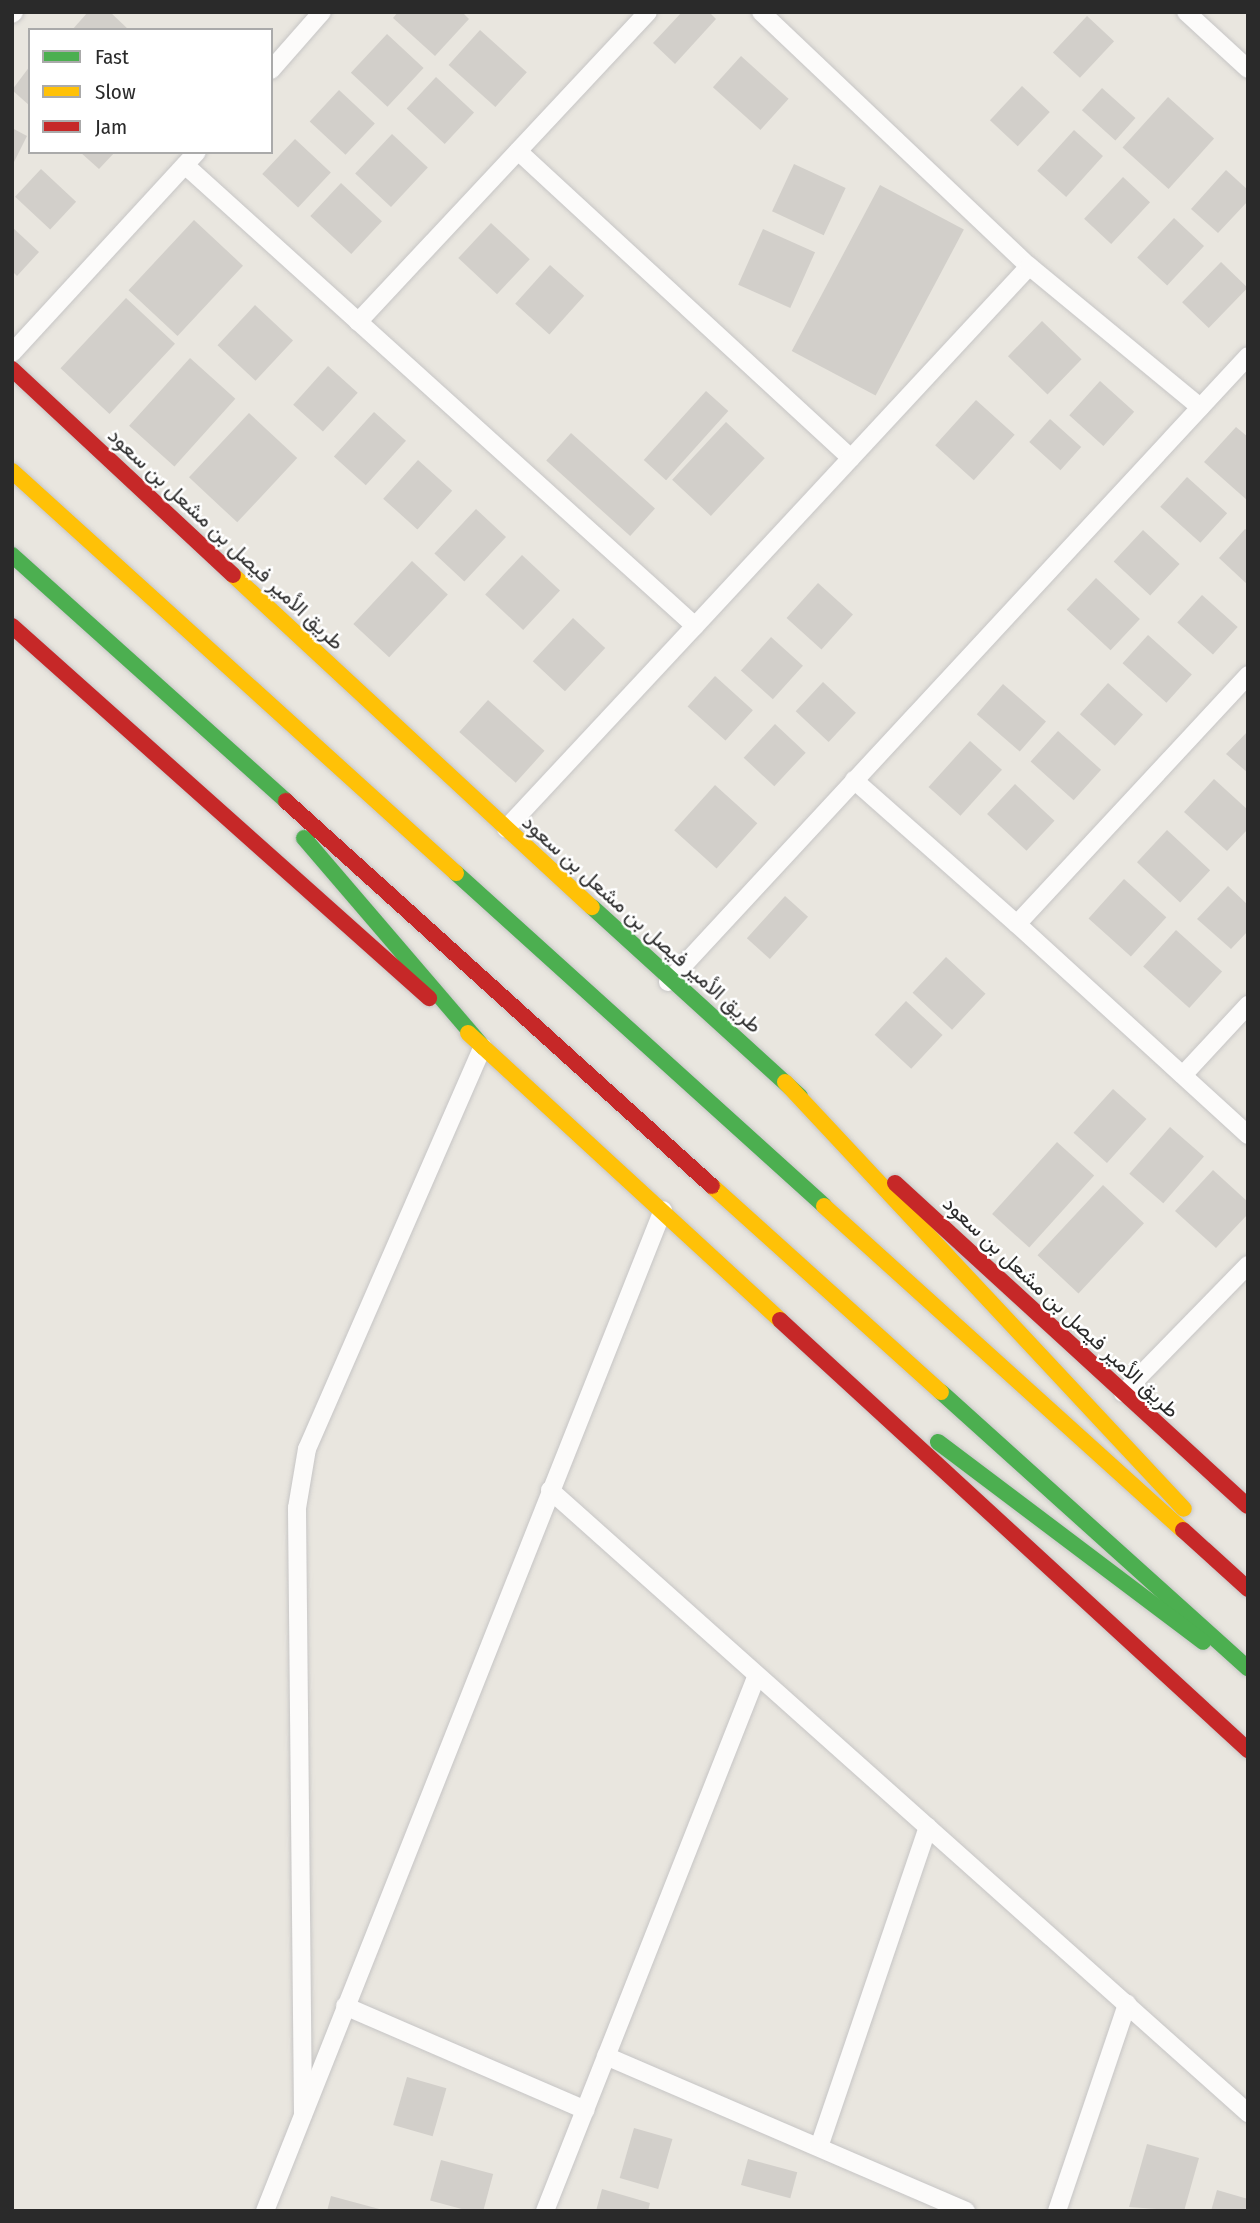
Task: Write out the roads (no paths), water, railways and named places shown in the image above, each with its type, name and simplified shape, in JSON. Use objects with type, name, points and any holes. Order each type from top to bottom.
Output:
[{"type":"main road","name":"طريق الأمير فيصل بن مشعل بن سعود","points":[[12,369],[670,980],[1248,1506]]},
{"type":"main road","points":[[12,471],[1248,1589]]},
{"type":"main road","points":[[12,555],[1248,1668]]},
{"type":"main road","points":[[12,626],[663,1210],[1248,1750]]},
{"type":"main road","points":[[229,751],[483,1047]]},
{"type":"main road","points":[[785,1082],[1248,1578]]},
{"type":"main road","points":[[819,1353],[1248,1675]]},
{"type":"street","points":[[273,68],[322,12]]},
{"type":"street","points":[[358,322],[648,12]]},
{"type":"street","points":[[761,12],[1029,266],[1200,407]]},
{"type":"street","points":[[1186,12],[1248,69]]},
{"type":"street","points":[[517,152],[851,458]]},
{"type":"street","points":[[12,353],[191,159],[358,322],[695,626]]},
{"type":"street","points":[[506,829],[1029,266]]},
{"type":"street","points":[[670,980],[1248,356]]},
{"type":"street","points":[[1017,924],[1248,675]]},
{"type":"street","points":[[854,780],[1017,924],[1248,1135]]},
{"type":"street","points":[[1183,1075],[1248,1005]]},
{"type":"street","points":[[303,2114],[299,1496],[307,1448],[483,1047]]},
{"type":"street","points":[[265,2211],[663,1210]]},
{"type":"street","points":[[1123,1393],[1248,1265]]},
{"type":"street","points":[[550,1490],[1248,2113]]},
{"type":"street","points":[[545,2211],[757,1675]]},
{"type":"street","points":[[819,2147],[928,1827]]},
{"type":"street","points":[[1057,2211],[1127,2004]]},
{"type":"street","points":[[345,2006],[585,2110]]},
{"type":"street","points":[[606,2056],[966,2211]]}]
